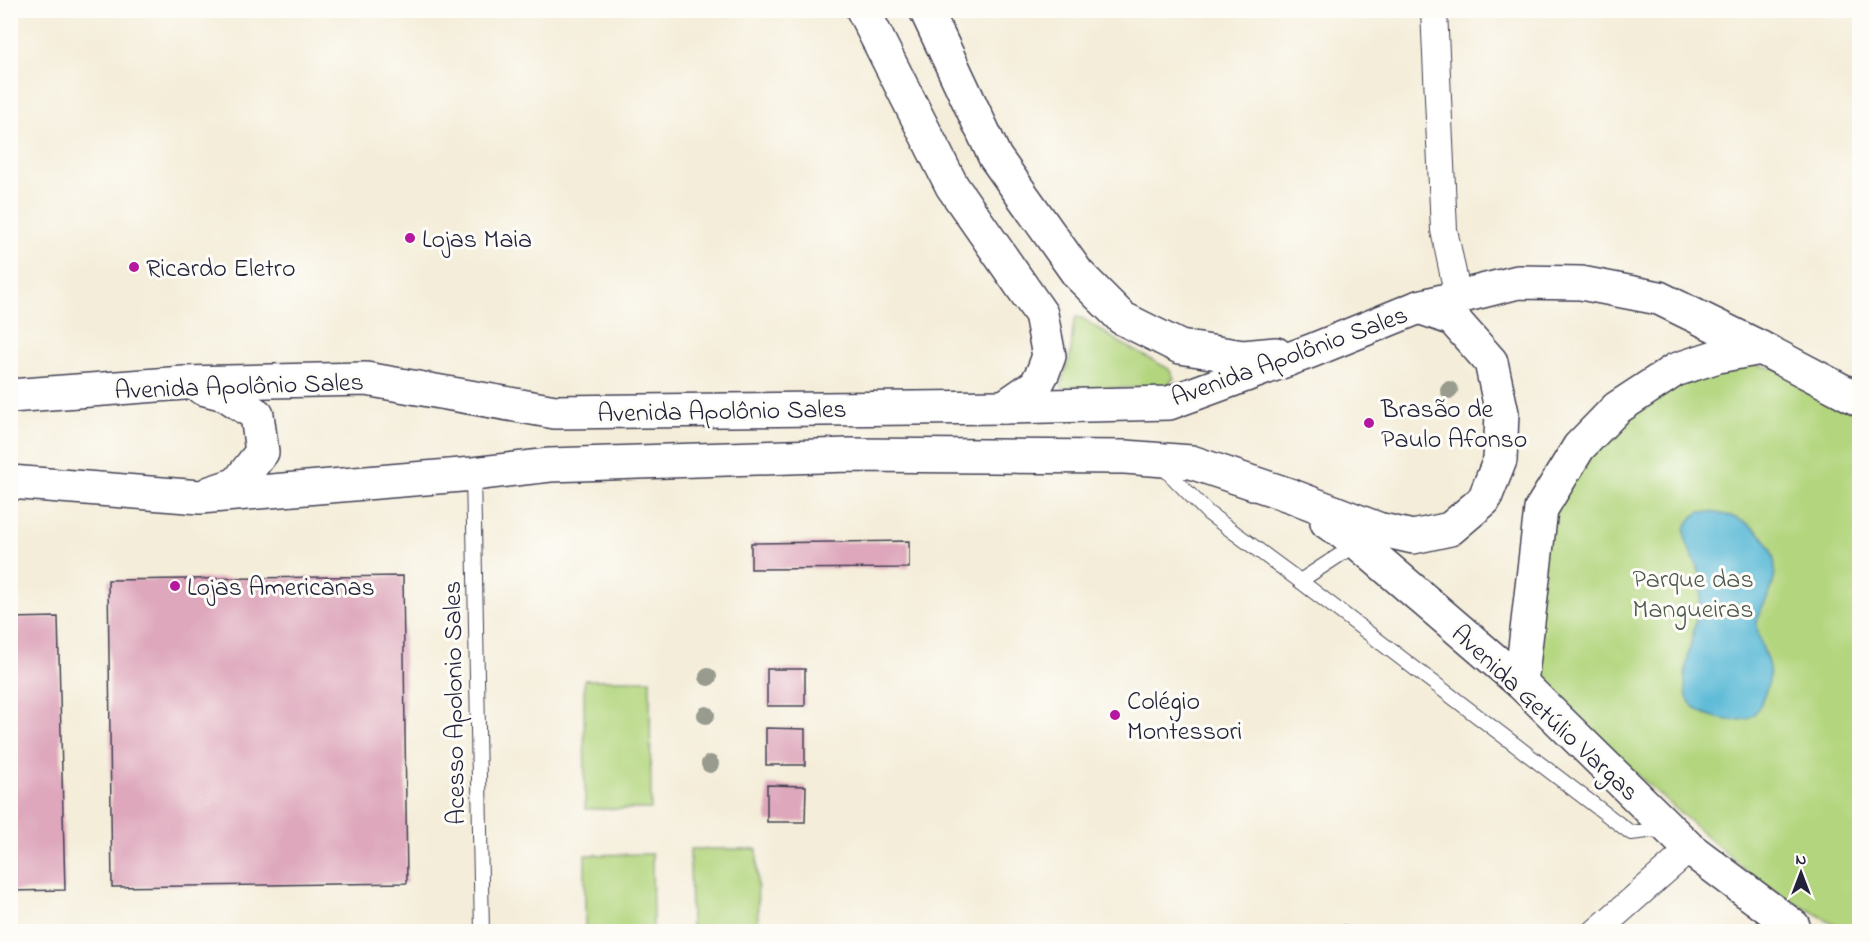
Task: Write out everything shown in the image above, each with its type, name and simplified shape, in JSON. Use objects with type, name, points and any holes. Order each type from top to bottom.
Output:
[{"type":"street","points":[[863,10],[952,186],[1041,314],[1049,356],[1043,372],[1036,385],[1004,407]]},
{"type":"street","points":[[926,10],[995,157],[1078,274],[1122,318],[1180,347],[1243,357],[1311,351]]},
{"type":"street","points":[[1434,10],[1444,230],[1458,297]]},
{"type":"street","points":[[952,186],[995,157]]},
{"type":"street","name":"Avenida Apolônio Sales","points":[[10,396],[184,383],[366,379],[555,412],[1169,403],[1311,351],[1419,307],[1518,282],[1581,283],[1659,298],[1860,400]]},
{"type":"street","points":[[1292,496],[1378,529],[1413,537],[1449,529],[1484,500],[1500,460],[1502,413],[1491,362],[1453,319],[1419,307]]},
{"type":"street","points":[[1521,683],[1541,509],[1579,447],[1617,408],[1675,370],[1718,357],[1761,348]]},
{"type":"street","points":[[184,383],[225,394],[257,415],[262,452],[237,484],[200,497]]},
{"type":"street","name":"Avenida Apolônio Sales","points":[[10,482],[200,497],[473,474],[550,465],[849,455],[1125,457],[1191,462],[1292,496]]},
{"type":"street","name":"Avenida Getúlio Vargas","points":[[1292,496],[1358,543],[1521,683],[1680,838],[1796,930]]},
{"type":"street","points":[[1596,932],[1680,838]]},
{"type":"lane","points":[[1156,459],[1208,513],[1631,833],[1680,838]]},
{"type":"lane","name":"Acesso Apolonio Sales","points":[[473,474],[482,932]]},
{"type":"lane","points":[[1300,581],[1358,543]]},
{"type":"green space","points":[[1076,317],[1082,318],[1119,342],[1169,369],[1174,378],[1168,384],[1160,387],[1067,389],[1061,387],[1070,355]]},
{"type":"green space","name":"Parque das Mangueiras","points":[[1686,352],[1859,384],[1859,931],[1847,931],[1758,882],[1549,696],[1536,658],[1533,509]]},
{"type":"green space","points":[[584,680],[650,680],[651,809],[585,809]]},
{"type":"green space","points":[[690,849],[757,849],[758,931],[691,931]]},
{"type":"green space","points":[[652,854],[653,931],[585,931],[585,855]]},
{"type":"water","points":[[1700,512],[1731,516],[1745,522],[1767,542],[1773,555],[1775,570],[1772,587],[1759,614],[1757,624],[1759,638],[1769,667],[1769,681],[1759,708],[1746,719],[1728,720],[1704,714],[1691,704],[1685,690],[1687,660],[1699,608],[1701,580],[1685,536],[1690,519]]},
{"type":"building","points":[[909,541],[909,568],[751,569],[751,543]]},
{"type":"building","points":[[403,576],[407,883],[112,887],[108,580]]},
{"type":"building","points":[[58,617],[65,890],[10,891],[10,618]]},
{"type":"building","points":[[767,669],[805,669],[805,706],[767,706]]},
{"type":"building","points":[[766,728],[805,729],[805,765],[766,765]]},
{"type":"building","points":[[767,785],[806,786],[805,822],[767,822]]},
{"type":"building","points":[[1344,925],[1350,932],[1336,932]]},
{"type":"place","name":"Lojas Maia","points":[[410,238]]},
{"type":"place","name":"Ricardo Eletro","points":[[134,267]]},
{"type":"place","name":"Brasão de Paulo Afonso","points":[[1369,423]]},
{"type":"place","name":"Lojas Americanas","points":[[175,586]]},
{"type":"place","name":"Colégio Montessori","points":[[1115,715]]}]
